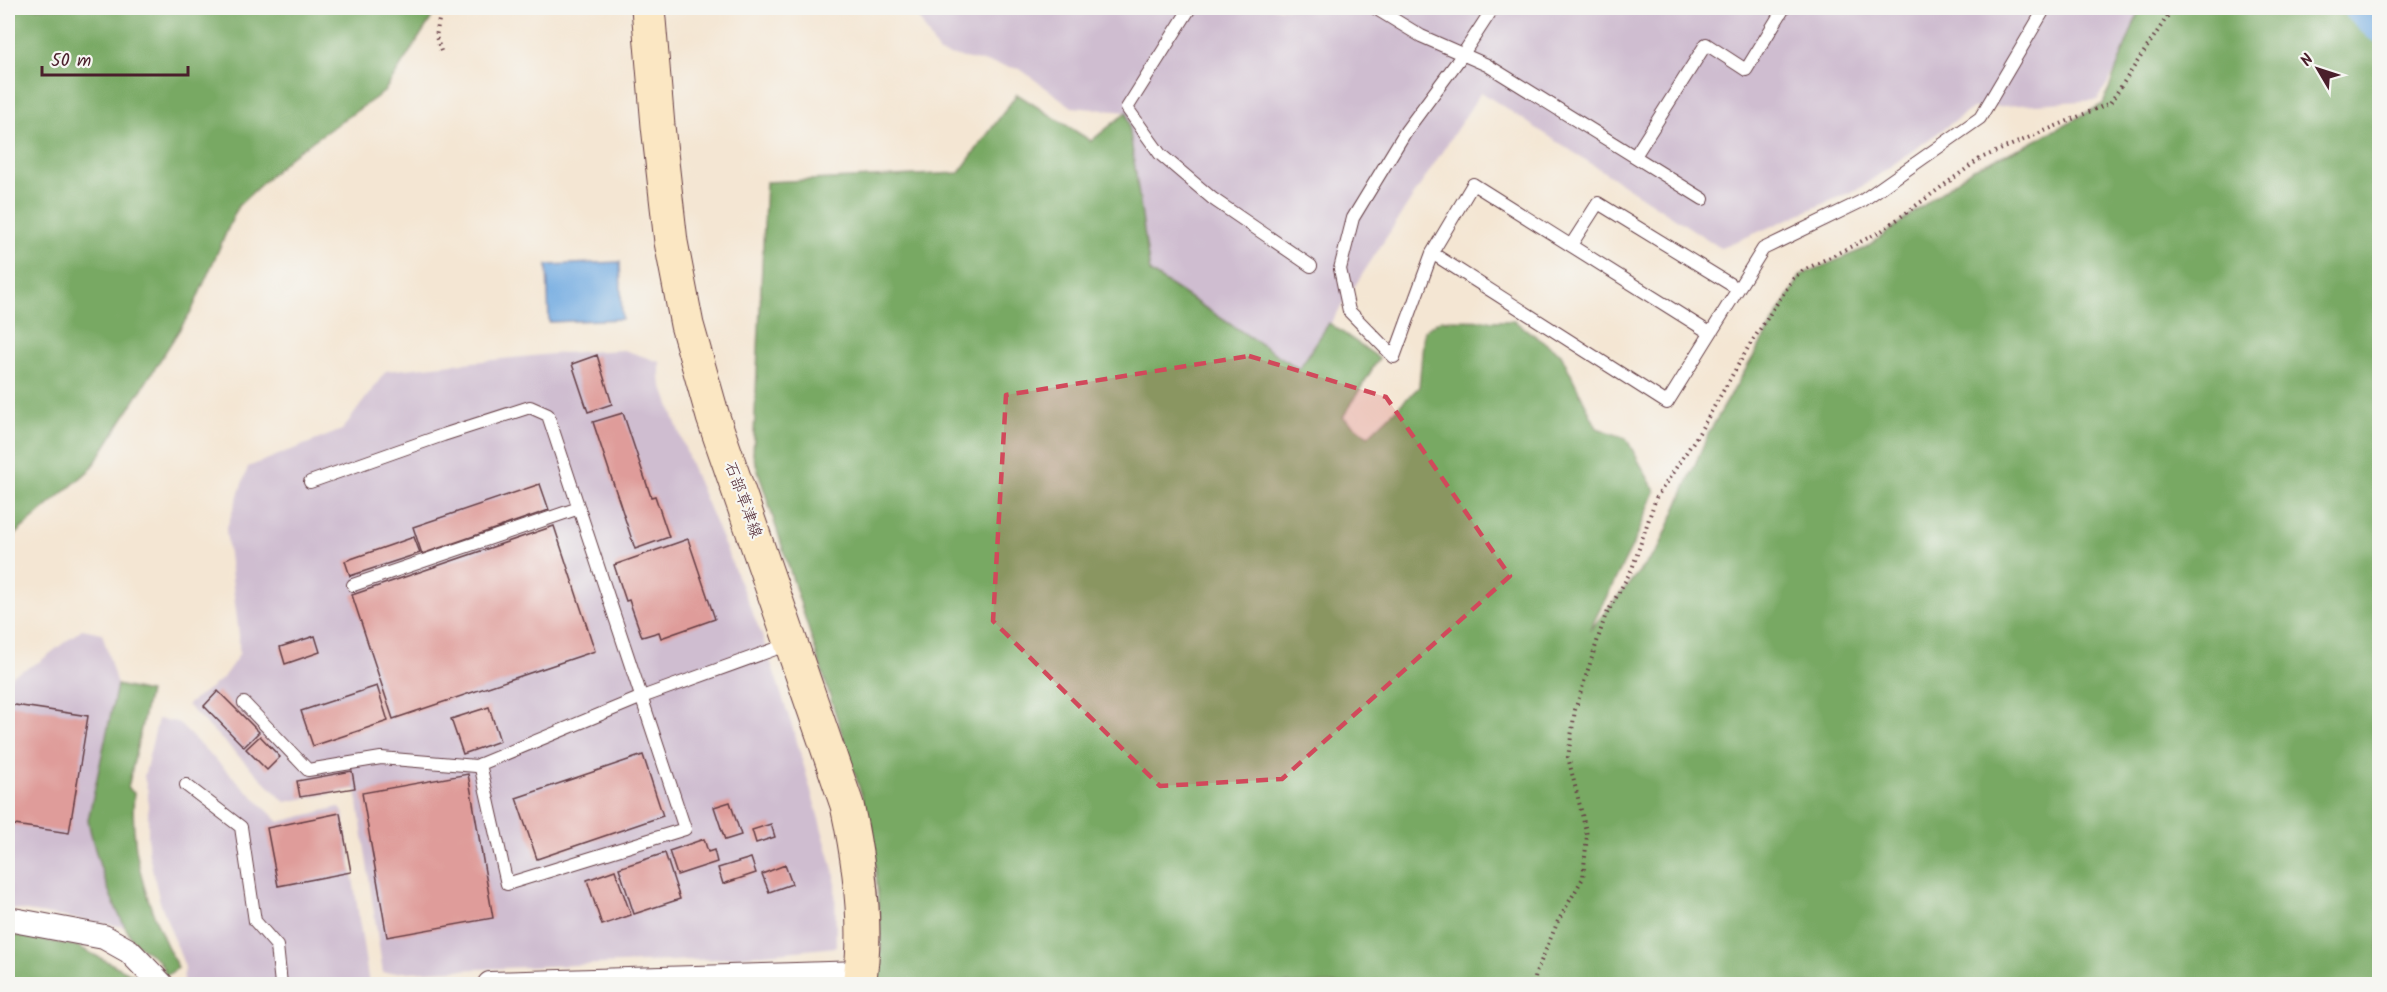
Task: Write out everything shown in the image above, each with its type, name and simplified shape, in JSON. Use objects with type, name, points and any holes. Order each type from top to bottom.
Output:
[{"type":"main road","name":"石部草津線","points":[[648,8],[671,242],[687,325],[713,417],[793,643],[847,805],[858,856],[862,908],[860,979]]},
{"type":"street","points":[[8,918],[104,937],[129,951],[161,984]]},
{"type":"street","points":[[490,984],[860,979]]},
{"type":"lane","points":[[1190,8],[1127,108],[1160,154],[1169,162],[1213,199],[1311,266]]},
{"type":"lane","points":[[1375,8],[1421,36],[1487,65],[1703,199]]},
{"type":"lane","points":[[1493,8],[1463,54],[1406,131],[1353,218],[1340,269],[1349,310],[1394,357],[1432,253],[1473,184],[1710,333]]},
{"type":"lane","points":[[1635,156],[1706,44],[1746,70],[1784,8]]},
{"type":"lane","points":[[1432,253],[1667,404],[1763,249],[1862,201],[1980,118],[2045,8]]},
{"type":"lane","points":[[1571,245],[1598,204],[1738,289]]},
{"type":"lane","points":[[310,482],[530,407],[548,415],[685,829],[507,884],[480,764]]},
{"type":"lane","points":[[353,585],[579,508]]},
{"type":"lane","points":[[244,703],[308,770],[381,758],[476,766],[642,697],[793,643]]},
{"type":"lane","points":[[186,785],[241,827],[255,921],[278,946],[281,984]]},
{"type":"path","points":[[441,8],[436,37],[441,51]]},
{"type":"path","points":[[1534,984],[1536,973],[1557,921],[1583,878],[1587,835],[1568,756],[1575,710],[1605,617],[1632,569],[1656,498],[1699,433],[1749,346],[1793,279],[1802,270],[1880,232],[1981,158],[2110,103],[2173,8]]},
{"type":"highlighted area","points":[[1249,356],[1386,397],[1510,576],[1282,779],[1160,786],[993,621],[1006,395]]},
{"type":"shaded area","points":[[913,8],[2155,8],[2097,100],[1973,108],[1860,188],[1721,248],[1481,92],[1300,370],[1150,272],[1126,112],[1072,107],[1020,69],[939,53]]},
{"type":"shaded area","points":[[624,350],[660,362],[660,380],[693,470],[761,633],[796,738],[835,876],[836,947],[715,959],[383,973],[356,789],[285,802],[187,705],[222,679],[239,655],[239,635],[226,530],[248,467],[342,430],[386,371],[562,353]]},
{"type":"shaded area","points":[[82,629],[102,633],[117,685],[88,820],[92,841],[125,927],[8,908],[8,683],[13,675],[39,662]]},
{"type":"shaded area","points":[[158,719],[177,722],[279,822],[339,807],[343,812],[369,984],[182,984],[185,967],[160,902],[148,851],[148,792],[144,777]]},
{"type":"green space","points":[[8,8],[435,8],[431,19],[384,92],[291,156],[238,206],[192,310],[91,469],[8,540]]},
{"type":"green space","points":[[2140,8],[2378,8],[2380,10],[2379,984],[878,984],[881,943],[873,831],[753,455],[766,182],[959,173],[1017,94],[1091,141],[1127,112],[1150,272],[1299,369],[1329,323],[1379,358],[1343,417],[1368,436],[1419,387],[1424,331],[1440,320],[1514,321],[1561,354],[1597,428],[1626,438],[1655,491],[1635,541],[1589,631],[1659,548],[1709,432],[1801,275],[1866,248],[1974,168],[2029,144],[2103,104]]},
{"type":"green space","points":[[117,685],[149,692],[128,788],[134,793],[135,839],[143,883],[158,926],[178,968],[166,976],[163,967],[154,956],[132,939],[118,912],[105,881],[88,820]]},
{"type":"green space","points":[[8,934],[77,946],[145,981],[145,984],[8,984]]},
{"type":"water","points":[[620,262],[622,319],[549,322],[547,265]]},
{"type":"building","points":[[597,355],[612,404],[588,412],[572,364]]},
{"type":"building","points":[[623,413],[651,497],[655,496],[669,537],[635,549],[593,422]]},
{"type":"building","points":[[540,484],[549,510],[422,554],[413,527]]},
{"type":"building","points":[[554,526],[595,651],[393,719],[352,595]]},
{"type":"building","points":[[414,537],[420,553],[350,576],[345,561]]},
{"type":"building","points":[[688,539],[715,619],[661,638],[659,632],[642,637],[629,600],[626,601],[614,565]]},
{"type":"building","points":[[315,636],[320,652],[285,664],[280,647]]},
{"type":"building","points":[[377,686],[388,721],[313,746],[301,711]]},
{"type":"building","points":[[218,691],[259,732],[244,747],[204,706]]},
{"type":"building","points":[[8,704],[88,716],[69,833],[8,824]]},
{"type":"building","points":[[489,707],[500,741],[463,754],[451,719]]},
{"type":"building","points":[[260,736],[280,757],[267,770],[246,749]]},
{"type":"building","points":[[643,755],[663,816],[537,859],[516,798]]},
{"type":"building","points":[[352,771],[355,788],[300,797],[297,781]]},
{"type":"building","points":[[468,774],[493,918],[387,937],[362,793]]},
{"type":"building","points":[[730,802],[741,835],[725,840],[714,807]]},
{"type":"building","points":[[340,813],[351,872],[278,886],[267,828]]},
{"type":"building","points":[[771,824],[775,837],[756,843],[752,830]]},
{"type":"building","points":[[704,839],[708,852],[714,850],[717,862],[677,875],[669,851]]},
{"type":"building","points":[[665,853],[680,899],[634,914],[619,868]]},
{"type":"building","points":[[751,858],[756,873],[723,884],[718,868]]},
{"type":"building","points":[[785,865],[792,884],[769,892],[762,874]]},
{"type":"building","points":[[615,870],[631,915],[602,925],[587,880]]},
{"type":"waterway","points":[[2361,8],[2380,26]]}]
